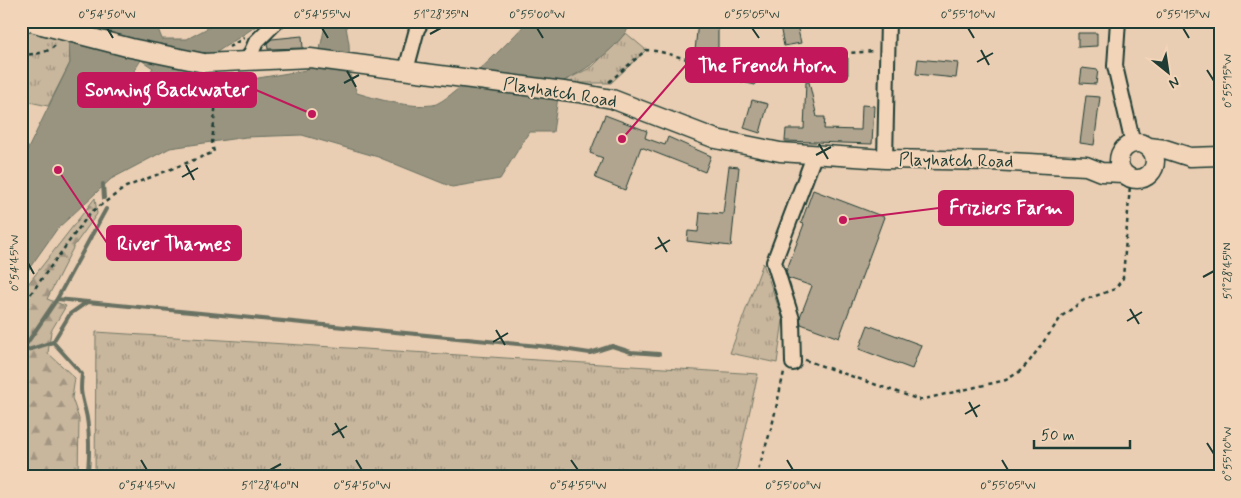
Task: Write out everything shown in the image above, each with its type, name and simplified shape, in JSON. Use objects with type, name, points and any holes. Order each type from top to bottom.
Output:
[{"type":"main road","name":"Playhatch Road","points":[[34,22],[131,48],[204,63],[310,58],[612,99],[696,132],[739,145],[814,156],[992,160],[1086,166],[1101,172],[1127,176]]},
{"type":"main road","name":"Playhatch Road","points":[[1086,166],[1134,148]]},
{"type":"main road","points":[[1134,148],[1190,157],[1220,156]]},
{"type":"main road","points":[[1134,148],[1155,161],[1153,171]]},
{"type":"main road","points":[[1134,148],[1119,164],[1127,176],[1143,179],[1153,171],[1190,157]]},
{"type":"street","points":[[248,60],[256,42],[277,21]]},
{"type":"street","points":[[400,70],[422,21]]},
{"type":"street","points":[[885,159],[888,21]]},
{"type":"street","points":[[1118,21],[1115,66],[1134,148]]},
{"type":"street","points":[[792,363],[792,319],[774,262],[814,156]]},
{"type":"path","points":[[21,130],[29,97],[21,56],[54,48],[58,42]]},
{"type":"path","points":[[601,84],[610,82],[646,50],[689,60],[708,62],[777,56],[830,56],[888,49]]},
{"type":"path","points":[[21,307],[90,214],[126,187],[214,152],[212,144],[218,74]]},
{"type":"path","points":[[756,477],[772,426],[783,373],[792,363],[806,360],[920,400],[1006,380],[1020,372],[1062,316],[1084,300],[1108,293],[1120,284],[1123,278],[1127,176]]},
{"type":"green space","points":[[21,27],[70,42],[70,63],[48,106],[25,101],[21,77]]},
{"type":"green space","points":[[626,33],[646,50],[611,83],[560,83],[592,67]]},
{"type":"green space","points":[[95,198],[97,214],[74,246],[47,299],[66,306],[51,331],[48,353],[75,378],[72,398],[79,419],[78,477],[21,477],[21,293]]},
{"type":"green space","points":[[763,263],[783,320],[777,363],[730,353]]},
{"type":"green space","points":[[96,332],[758,374],[735,477],[95,477]]},
{"type":"shaded area","points":[[77,21],[155,21],[162,39],[187,39],[221,21],[264,21],[188,71],[199,88],[306,70],[320,49],[326,21],[345,21],[349,44],[350,75],[357,93],[395,103],[424,106],[433,105],[453,93],[482,68],[528,21],[633,21],[626,32],[601,58],[560,83],[553,132],[529,132],[500,179],[452,187],[378,157],[302,135],[246,137],[170,148],[111,179],[57,229],[21,280],[21,163],[70,63],[69,44]],"holes":[[[141,60],[153,68],[145,78],[136,79],[134,71]]]},
{"type":"building","points":[[698,21],[718,21],[718,51],[695,51]]},
{"type":"building","points":[[779,21],[796,21],[801,43],[784,46]]},
{"type":"building","points":[[1078,33],[1097,33],[1097,46],[1078,47]]},
{"type":"building","points":[[302,36],[303,48],[268,49],[267,43],[272,39]]},
{"type":"building","points":[[822,58],[848,58],[848,77],[822,77]]},
{"type":"building","points":[[918,59],[958,63],[956,78],[916,74]]},
{"type":"building","points":[[728,68],[758,76],[755,85],[726,78]]},
{"type":"building","points":[[1082,68],[1098,70],[1096,84],[1080,83]]},
{"type":"building","points":[[806,82],[809,82],[817,117],[825,117],[824,129],[861,130],[862,105],[874,106],[872,144],[785,141],[786,129],[804,129]]},
{"type":"building","points":[[1086,96],[1100,97],[1094,145],[1080,143]]},
{"type":"building","points":[[752,100],[768,104],[760,133],[744,128]]},
{"type":"building","points":[[605,115],[647,131],[645,138],[665,145],[668,137],[711,156],[705,172],[641,147],[625,190],[595,178],[603,158],[590,153]]},
{"type":"building","points":[[729,166],[739,167],[731,246],[687,241],[688,231],[698,232],[700,212],[723,214]]},
{"type":"building","points":[[813,190],[884,217],[839,338],[801,324],[800,317],[812,286],[788,278],[786,272],[804,224],[801,223]]},
{"type":"building","points":[[868,325],[921,345],[912,369],[859,349]]},
{"type":"waterway","points":[[103,184],[104,198]]},
{"type":"waterway","points":[[87,477],[89,434],[81,392],[82,374],[53,342],[28,350],[25,346],[57,299],[106,209]]},
{"type":"waterway","points":[[57,299],[549,347],[590,353],[612,346],[631,352],[659,354]]},
{"type":"waterway","points":[[53,342],[70,314],[87,302]]},
{"type":"place","name":"Sonning Backwater","points":[[312,114]]},
{"type":"place","name":"The French Horn","points":[[622,139]]},
{"type":"place","name":"River Thames","points":[[58,170]]},
{"type":"place","name":"Friziers Farm","points":[[843,220]]}]
